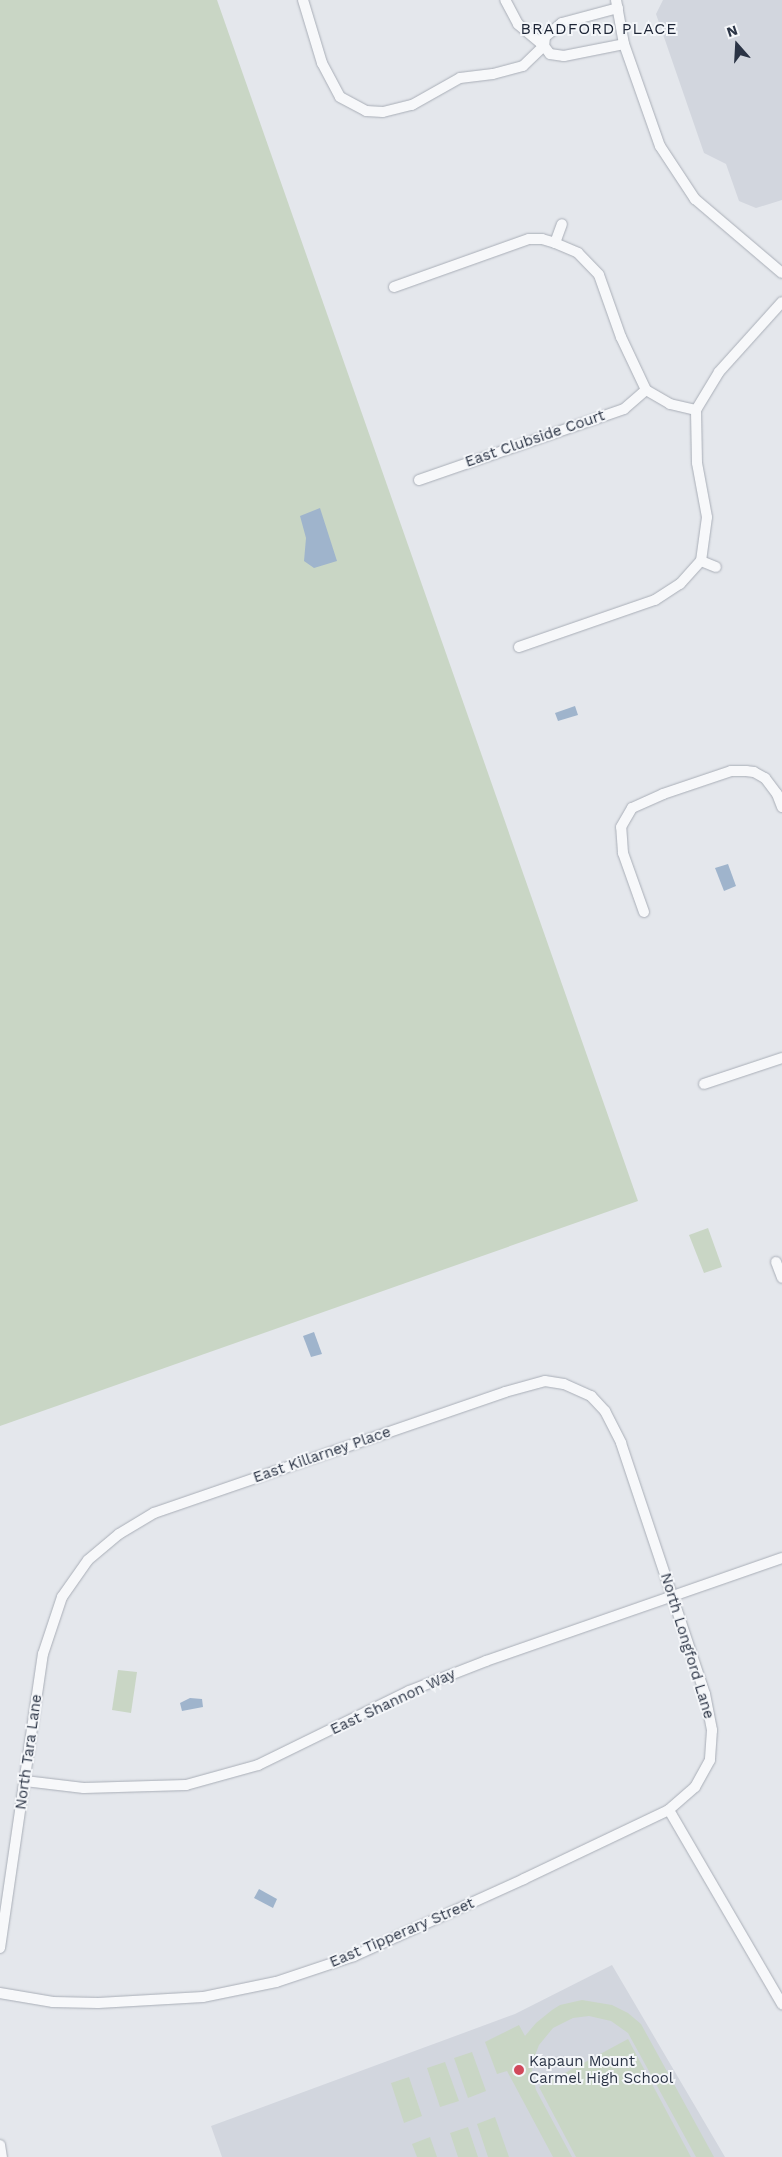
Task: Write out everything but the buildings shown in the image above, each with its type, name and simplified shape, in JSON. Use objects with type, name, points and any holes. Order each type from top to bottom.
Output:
[{"type":"street","points":[[302,0],[322,63],[340,97],[366,110],[383,112],[412,104],[460,78],[493,74],[523,66],[544,46],[545,37],[562,22],[617,4],[624,44],[660,146],[695,199],[782,273]]},
{"type":"street","points":[[505,0],[518,24],[544,46],[550,54],[564,56],[624,44]]},
{"type":"street","points":[[555,243],[562,224]]},
{"type":"street","points":[[394,287],[530,239],[542,239],[555,243],[578,253],[599,276],[621,336],[646,390],[670,404],[696,410]]},
{"type":"street","points":[[518,647],[655,600],[680,584],[700,561],[707,517],[697,463],[696,410],[719,372],[782,302]]},
{"type":"street","name":"East Clubside Court","points":[[419,480],[624,409],[646,390]]},
{"type":"street","points":[[700,561],[716,567]]},
{"type":"street","points":[[644,912],[623,853],[621,827],[632,808],[663,794],[731,771],[754,772],[764,778],[777,794],[782,807]]},
{"type":"street","points":[[704,1084],[782,1058]]},
{"type":"street","points":[[776,1262],[782,1278]]},
{"type":"street","name":"East Killarney Place","points":[[84,1565],[119,1534],[154,1513],[505,1392],[545,1382],[564,1384],[575,1388]]},
{"type":"street","name":"North Longford Lane","points":[[575,1388],[591,1396],[605,1411],[621,1443],[705,1694],[712,1730],[710,1760],[695,1787],[669,1810]]},
{"type":"street","name":"East Shannon Way","points":[[25,1781],[84,1788],[186,1785],[258,1765],[409,1691],[486,1661],[782,1558]]},
{"type":"street","name":"North Tara Lane","points":[[0,1948],[43,1654],[62,1597],[84,1565]]},
{"type":"street","points":[[669,1810],[782,2004]]},
{"type":"street","name":"East Tipperary Street","points":[[0,1993],[53,2002],[98,2003],[203,1997],[276,1982],[354,1956],[669,1810]]},
{"type":"street","points":[[0,2145],[2,2157]]},
{"type":"shaded area","points":[[663,0],[782,0],[782,200],[756,208],[739,201],[726,164],[704,153],[656,14]]},
{"type":"shaded area","name":"Kapaun Mount Carmel High School","points":[[612,1965],[725,2157],[222,2157],[211,2126],[515,2014]]},
{"type":"green space","points":[[0,0],[217,0],[638,1201],[0,1426]]},
{"type":"green space","points":[[708,1228],[722,1267],[704,1273],[689,1235]]},
{"type":"green space","points":[[118,1670],[137,1672],[131,1713],[112,1710]]},
{"type":"green space","points":[[582,2000],[612,2005],[628,2013],[641,2024],[714,2157],[696,2157],[628,2033],[611,2021],[589,2016],[573,2018],[553,2028],[539,2045],[534,2058],[532,2072],[536,2090],[572,2157],[553,2157],[507,2071],[497,2074],[485,2042],[519,2025],[525,2036],[536,2023],[552,2010],[560,2005]]},
{"type":"green space","points":[[628,2039],[691,2157],[576,2157],[539,2087]]},
{"type":"green space","points":[[472,2052],[486,2091],[468,2098],[454,2058]]},
{"type":"green space","points":[[445,2062],[459,2101],[440,2107],[427,2068]]},
{"type":"green space","points":[[409,2077],[422,2116],[404,2123],[391,2083]]},
{"type":"green space","points":[[495,2117],[509,2157],[488,2157],[477,2124]]},
{"type":"green space","points":[[468,2127],[478,2157],[458,2157],[450,2133]]},
{"type":"green space","points":[[430,2137],[437,2157],[417,2157],[412,2144]]},
{"type":"water","points":[[320,508],[337,561],[314,568],[304,561],[306,538],[300,516]]},
{"type":"water","points":[[575,706],[578,715],[558,721],[555,713]]},
{"type":"water","points":[[728,864],[736,886],[724,891],[715,868]]},
{"type":"water","points":[[314,1332],[322,1354],[311,1357],[303,1336]]},
{"type":"water","points":[[190,1698],[202,1699],[203,1707],[182,1711],[180,1703]]},
{"type":"water","points":[[259,1889],[277,1899],[273,1908],[254,1898]]},
{"type":"place","name":"Kapaun Mount Carmel High School","points":[[519,2070]]},
{"type":"district","name":"BRADFORD PLACE","points":[[599,29]]}]
